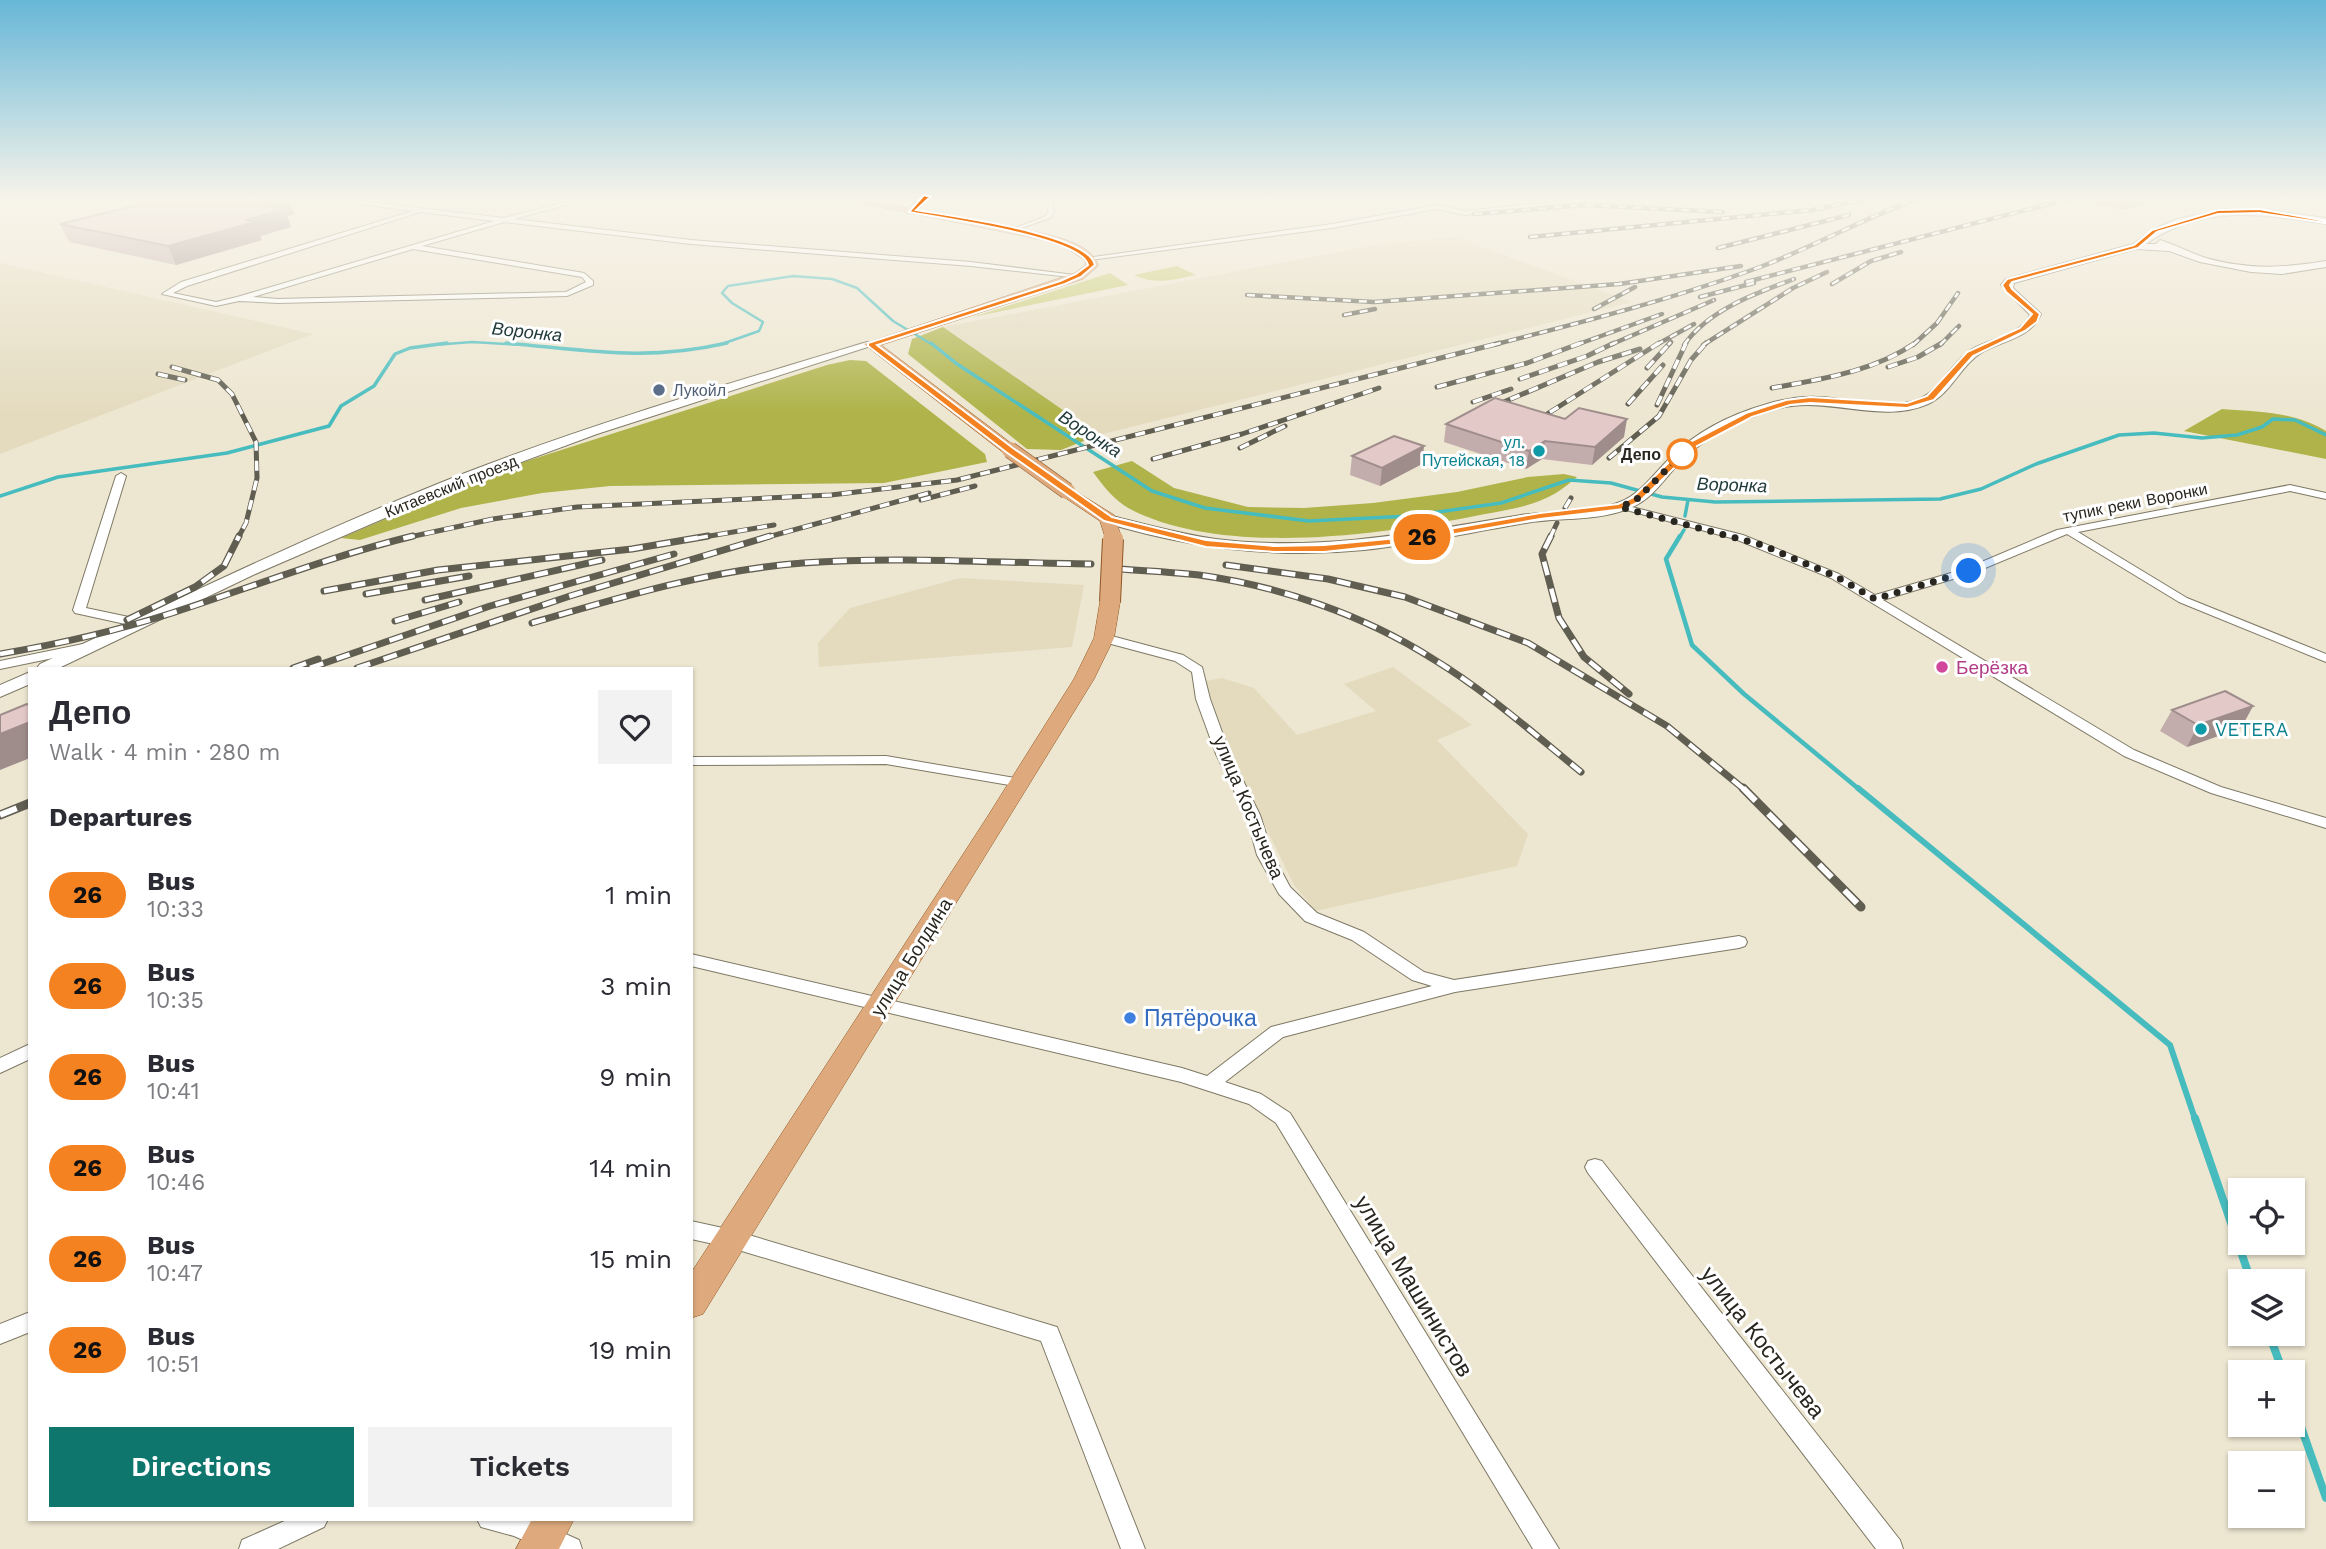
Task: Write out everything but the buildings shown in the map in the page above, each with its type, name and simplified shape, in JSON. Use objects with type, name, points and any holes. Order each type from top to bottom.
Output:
[{"type":"main road","points":[[871,344],[1079,276],[1087,269]]},
{"type":"main road","points":[[871,344],[1010,450],[1108,519]]},
{"type":"main road","name":"улица Болдина","points":[[693,1300],[1021,783],[1084,679],[1104,638],[1110,602],[1113,539],[1108,519]]},
{"type":"street","points":[[232,269],[197,280],[166,294],[216,304],[338,269]]},
{"type":"street","points":[[239,299],[278,301],[567,294],[590,283],[584,275],[549,269]]},
{"type":"street","points":[[1019,269],[1079,276]]},
{"type":"street","points":[[1108,519],[1206,544],[1274,549],[1350,547],[1540,516],[1620,507],[1636,500],[1693,444],[1741,418],[1772,407],[1810,400],[1907,405],[1930,398],[1970,354],[2022,330],[2034,320],[2036,314],[2006,285],[2010,281],[2052,269]]},
{"type":"street","points":[[2263,269],[2294,269]]},
{"type":"street","name":"Китаевский проезд","points":[[48,667],[247,572],[480,473],[592,431],[871,344]]},
{"type":"street","points":[[121,476],[79,610],[139,623]]},
{"type":"street","name":"тупик реки Воронки","points":[[1875,599],[1969,571],[2069,530],[2290,488],[2326,496]]},
{"type":"street","points":[[1620,507],[1762,545],[1835,576],[2129,753],[2216,790],[2326,823]]},
{"type":"street","points":[[2069,530],[2183,600],[2326,658]]},
{"type":"street","name":"улица Костычева","points":[[1104,638],[1179,658],[1198,670],[1203,699],[1223,754],[1253,815],[1265,855],[1284,890],[1311,917],[1358,936],[1418,976],[1455,986]]},
{"type":"street","points":[[0,665],[88,648]]},
{"type":"street","points":[[0,692],[28,678]]},
{"type":"street","points":[[693,761],[886,760],[1021,783]]},
{"type":"street","points":[[1210,1084],[1277,1031],[1455,986],[1739,942]]},
{"type":"street","name":"улица Машинистов","points":[[693,960],[1182,1075],[1255,1099],[1283,1118],[1547,1549]]},
{"type":"street","points":[[0,1066],[28,1052]]},
{"type":"street","name":"улица Костычева","points":[[1595,1167],[1891,1549]]},
{"type":"street","points":[[693,1230],[732,1239],[1049,1334],[1133,1549]]},
{"type":"street","points":[[0,1334],[28,1323]]},
{"type":"street","points":[[251,1549],[312,1521]]},
{"type":"street","points":[[500,1521],[516,1524],[551,1539]]},
{"type":"shaded area","points":[[0,269],[28,269],[313,334],[0,454]]},
{"type":"shaded area","points":[[1247,269],[1542,269],[1632,302],[1099,435],[943,327]]},
{"type":"shaded area","points":[[943,327],[1099,435],[1061,450],[1027,449],[908,354],[912,339]]},
{"type":"shaded area","points":[[850,360],[866,361],[985,454],[987,462],[884,483],[610,486],[542,493],[461,508],[360,540],[341,538],[502,469],[827,365]]},
{"type":"shaded area","points":[[2222,409],[2276,414],[2313,424],[2326,431],[2326,459],[2184,431]]},
{"type":"shaded area","points":[[1132,461],[1174,488],[1248,507],[1304,508],[1373,503],[1457,492],[1528,477],[1564,474],[1577,477],[1556,493],[1536,502],[1470,517],[1344,535],[1252,537],[1208,533],[1167,524],[1130,509],[1110,493],[1093,472]]},
{"type":"shaded area","points":[[960,578],[1084,585],[1072,647],[819,667],[818,643],[850,608]]},
{"type":"shaded area","points":[[1393,667],[1472,725],[1437,740],[1528,834],[1517,866],[1316,911],[1294,885],[1203,699],[1205,681],[1222,678],[1254,688],[1297,735],[1376,711],[1344,684]]},
{"type":"green space","points":[[1161,269],[1184,269],[1196,275],[1157,281],[1134,275]]},
{"type":"green space","points":[[1110,273],[1128,285],[973,317]]},
{"type":"waterway","name":"Воронка","points":[[722,344],[759,331],[763,322],[732,303],[722,293],[728,286],[793,276],[832,279],[857,288],[893,321],[933,345]]},
{"type":"waterway","name":"Воронка","points":[[433,345],[472,342],[524,345]]},
{"type":"waterway","name":"Воронка","points":[[0,496],[58,477],[227,453],[329,426],[341,406],[374,386],[395,354],[410,348],[447,343]]},
{"type":"waterway","name":"Воронка","points":[[506,343],[616,353],[669,352],[722,344]]},
{"type":"waterway","name":"Воронка","points":[[722,344],[727,343]]},
{"type":"waterway","name":"Воронка","points":[[931,343],[957,364],[1152,491],[1205,508],[1309,521],[1410,516],[1501,503],[1569,480],[1611,483],[1662,497],[1715,502],[1940,499],[1981,489],[2036,464],[2119,435],[2154,433],[2202,438],[2237,435],[2262,427],[2273,419],[2295,420],[2326,435]]},
{"type":"waterway","points":[[1685,516],[1688,500]]},
{"type":"waterway","points":[[1679,538],[1684,530]]},
{"type":"waterway","points":[[1680,536],[1666,559],[1692,645],[1744,694],[1860,790]]},
{"type":"waterway","points":[[1858,788],[2170,1045],[2195,1119]]},
{"type":"waterway","points":[[2195,1118],[2247,1269]]},
{"type":"waterway","points":[[2273,1346],[2279,1360]]},
{"type":"waterway","points":[[2305,1437],[2326,1498]]},
{"type":"railway","points":[[1247,295],[1374,302],[1619,284],[1719,269]]},
{"type":"railway","points":[[1493,345],[1628,309],[1753,269]]},
{"type":"railway","points":[[1746,282],[1796,269]]},
{"type":"railway","points":[[1832,284],[1857,269]]},
{"type":"railway","points":[[1706,343],[1793,288],[1827,272]]},
{"type":"railway","points":[[1684,345],[1719,312],[1794,279]]},
{"type":"railway","points":[[1700,297],[1754,283]]},
{"type":"railway","points":[[1594,309],[1635,287]]},
{"type":"railway","points":[[1913,345],[1937,323],[1958,293]]},
{"type":"railway","points":[[1610,345],[1714,300]]},
{"type":"railway","points":[[1344,315],[1375,309]]},
{"type":"railway","points":[[1576,345],[1662,314]]},
{"type":"railway","points":[[1656,345],[1694,324]]},
{"type":"railway","points":[[1942,343],[1959,326]]},
{"type":"railway","points":[[407,538],[493,519],[577,507],[831,495],[957,480],[1500,343]]},
{"type":"railway","points":[[1437,387],[1527,363],[1581,343]]},
{"type":"railway","points":[[1520,379],[1587,356],[1614,343]]},
{"type":"railway","points":[[1533,423],[1659,343]]},
{"type":"railway","points":[[1647,368],[1670,343]]},
{"type":"railway","points":[[1657,405],[1686,343]]},
{"type":"railway","points":[[1609,458],[1659,416],[1691,360],[1706,343]]},
{"type":"railway","points":[[1772,388],[1864,368],[1915,343]]},
{"type":"railway","points":[[1888,367],[1918,357],[1942,343]]},
{"type":"railway","points":[[1492,407],[1598,362],[1640,349]]},
{"type":"railway","points":[[1628,404],[1663,365]]},
{"type":"railway","points":[[172,367],[218,380],[232,394],[256,442],[257,478],[246,523],[238,538]]},
{"type":"railway","points":[[158,374],[185,380]]},
{"type":"railway","points":[[1153,459],[1242,434],[1379,388]]},
{"type":"railway","points":[[1473,402],[1511,389]]},
{"type":"railway","points":[[1240,448],[1285,426]]},
{"type":"railway","points":[[921,500],[975,486]]},
{"type":"railway","points":[[764,538],[929,493]]},
{"type":"railway","points":[[1565,508],[1571,498]]},
{"type":"railway","points":[[1550,538],[1557,523]]},
{"type":"railway","points":[[698,538],[774,525]]},
{"type":"railway","points":[[407,538],[413,536]]},
{"type":"railway","points":[[324,591],[438,570],[632,549],[708,536]]},
{"type":"railway","points":[[360,667],[570,596],[770,536]]},
{"type":"railway","points":[[127,620],[195,587],[224,566],[238,538]]},
{"type":"railway","points":[[0,654],[130,626],[322,562],[407,538]]},
{"type":"railway","points":[[1550,538],[1542,554],[1559,618],[1584,657],[1629,694]]},
{"type":"railway","points":[[313,667],[490,606],[674,554]]},
{"type":"railway","points":[[425,600],[602,560]]},
{"type":"railway","points":[[532,623],[700,578],[803,563],[947,560],[1091,564]]},
{"type":"railway","points":[[1226,565],[1328,579],[1405,597],[1528,643],[1667,726],[1745,790]]},
{"type":"railway","points":[[1119,569],[1229,580],[1290,595],[1350,616],[1406,643],[1453,671],[1581,772]]},
{"type":"railway","points":[[366,594],[469,576]]},
{"type":"railway","points":[[395,621],[459,602]]},
{"type":"railway","points":[[296,667],[318,659]]},
{"type":"railway","points":[[1745,790],[1861,907]]},
{"type":"railway","points":[[0,815],[28,804]]},
{"type":"bus line","name":"26","points":[[1088,269],[1079,276],[1003,303],[871,344],[1010,450],[1108,519],[1206,544],[1300,550],[1398,541],[1500,522],[1620,507],[1636,500],[1693,444],[1749,415],[1789,402],[1810,400],[1894,405],[1920,403],[1943,387],[1970,354],[2029,326],[2036,314],[2006,285],[2020,277],[2049,269]]},
{"type":"place","name":"Лукойл","points":[[659,390]]},
{"type":"place","name":"ул. Путейская, 18","points":[[1539,451]]},
{"type":"place","name":"Депо","points":[[1682,454]]},
{"type":"place","name":"Берёзка","points":[[1942,667]]},
{"type":"place","name":"VETERA","points":[[2201,729]]},
{"type":"place","name":"Пятёрочка","points":[[1130,1018]]},
{"type":"route","points":[[1682,454],[1636,500],[1620,507],[1762,545],[1835,576],[1875,599],[1969,571]]}]
